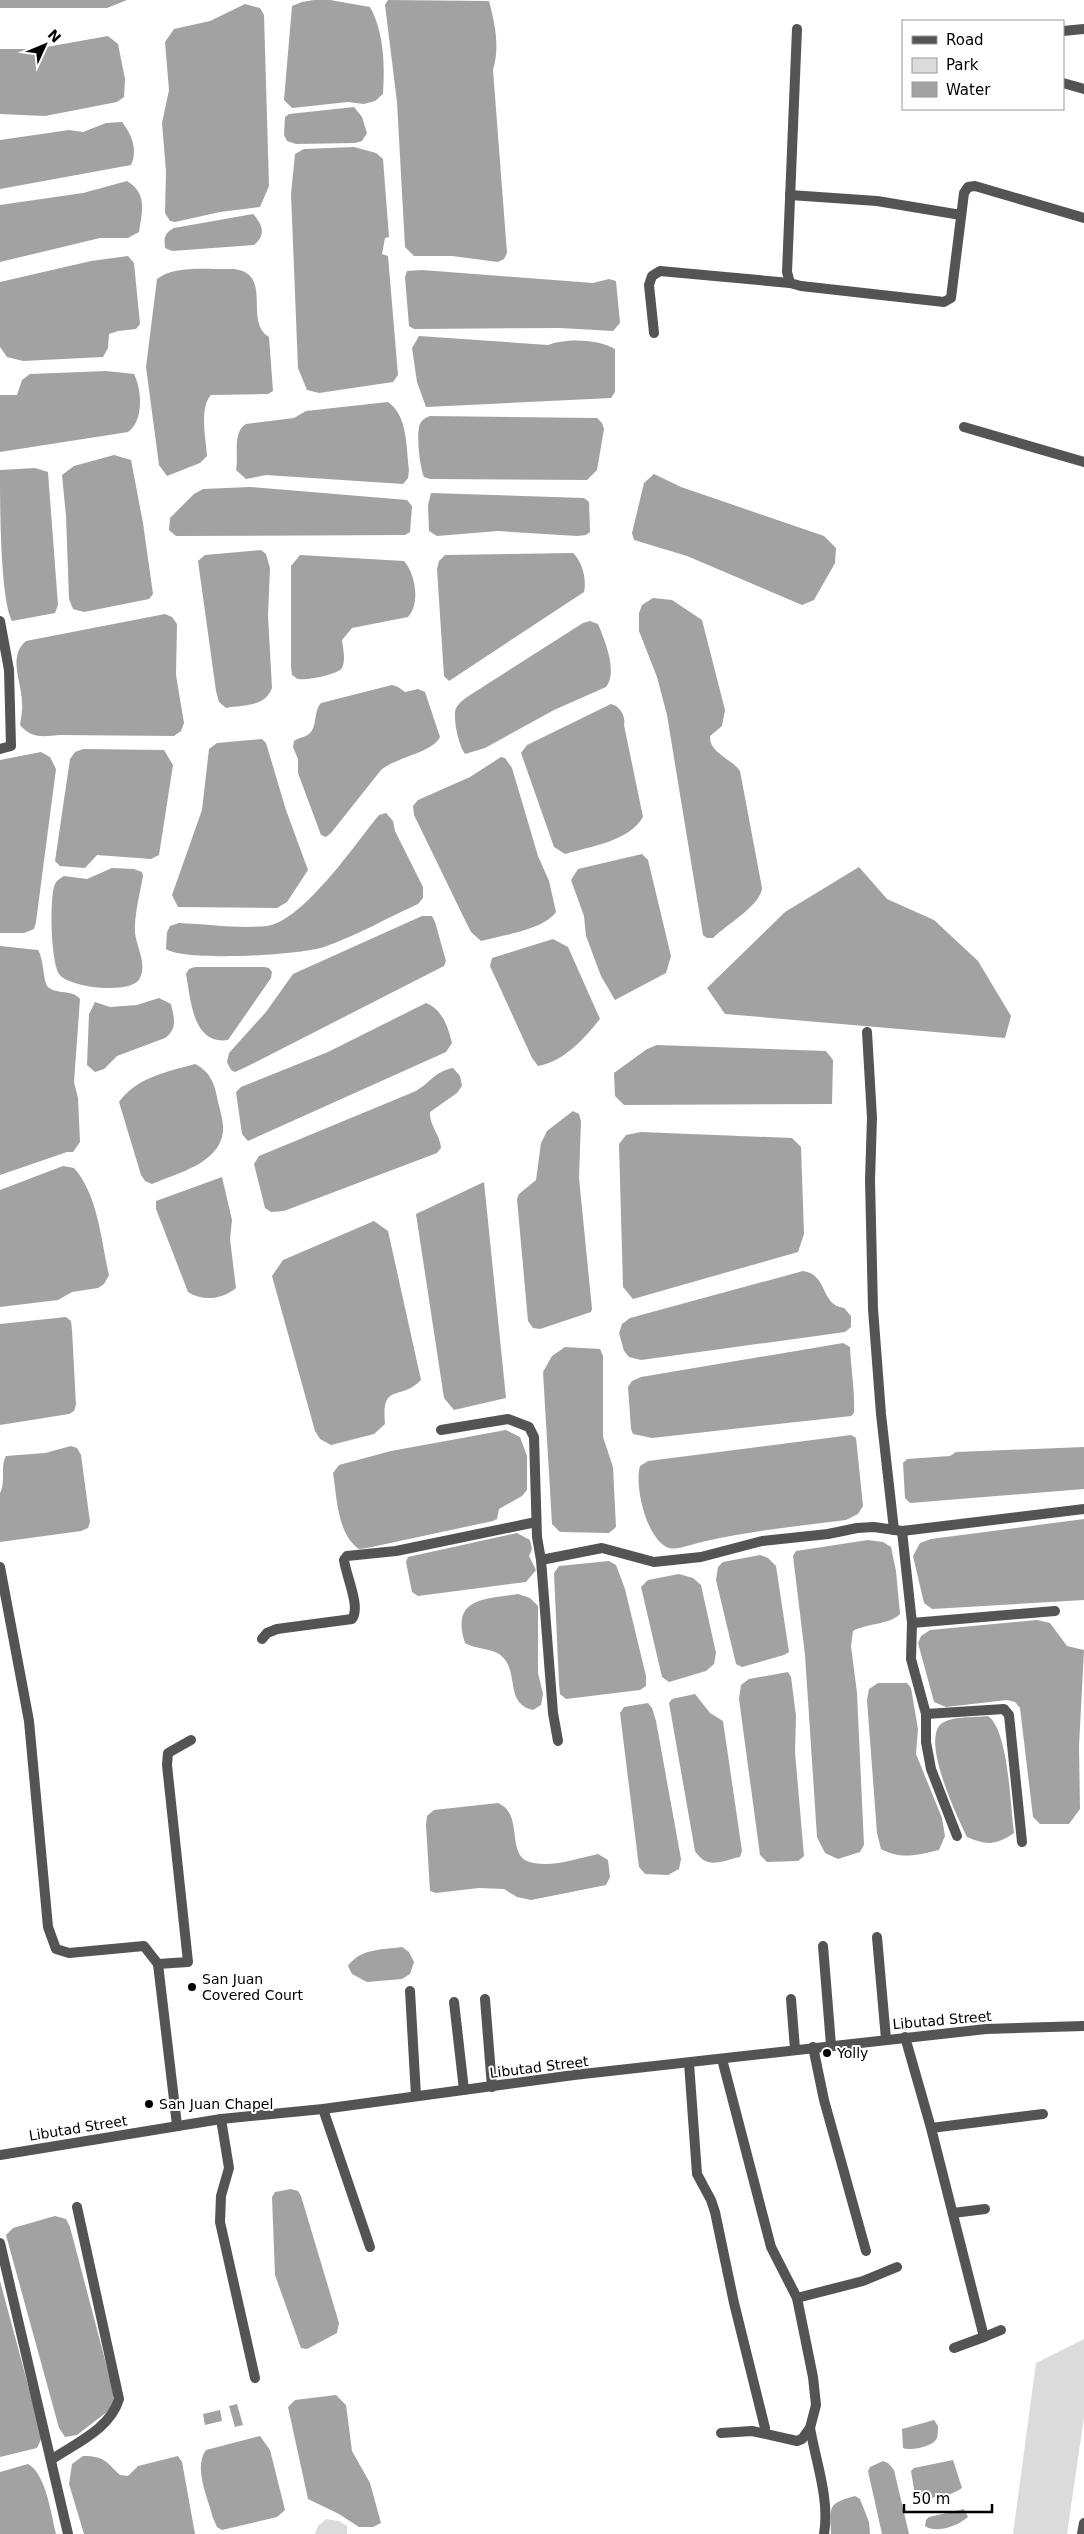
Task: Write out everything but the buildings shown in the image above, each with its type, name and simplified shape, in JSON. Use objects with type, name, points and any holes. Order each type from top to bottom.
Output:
[{"type":"street","points":[[790,283],[787,272],[797,29]]},
{"type":"street","points":[[1064,31],[1084,29]]},
{"type":"street","points":[[1064,84],[1084,89]]},
{"type":"street","points":[[654,333],[649,285],[652,276],[660,271],[790,283],[801,286],[944,302],[951,298],[964,193],[968,187],[975,186],[1084,218]]},
{"type":"street","points":[[790,195],[877,201],[961,215]]},
{"type":"street","points":[[964,427],[1084,462]]},
{"type":"street","points":[[0,621],[9,670],[11,746],[0,749]]},
{"type":"street","points":[[867,1032],[872,1118],[870,1180],[873,1309],[881,1414],[912,1623],[912,1659],[926,1714],[926,1742],[931,1769],[957,1836]]},
{"type":"street","points":[[441,1430],[508,1419],[529,1427],[534,1437],[536,1522],[541,1560],[553,1713],[558,1741]]},
{"type":"street","points":[[541,1560],[602,1548],[654,1562],[701,1556],[762,1541],[828,1534],[857,1528],[898,1530],[1084,1509]]},
{"type":"street","points":[[262,1639],[277,1629],[352,1619],[356,1614],[357,1608],[346,1576],[344,1560],[348,1556],[396,1550],[536,1522]]},
{"type":"street","points":[[0,1567],[29,1721],[48,1927],[56,1949],[69,1953],[144,1946],[158,1964],[177,2125]]},
{"type":"street","points":[[912,1623],[1055,1611]]},
{"type":"street","points":[[926,1714],[1004,1709],[1009,1715],[1022,1842]]},
{"type":"street","points":[[158,1964],[188,1962],[167,1765],[168,1753],[191,1740]]},
{"type":"street","points":[[877,1936],[886,2039]]},
{"type":"street","points":[[823,1946],[831,2045]]},
{"type":"street","points":[[410,1991],[416,2096]]},
{"type":"street","points":[[485,1999],[492,2087]]},
{"type":"street","points":[[791,1999],[795,2049]]},
{"type":"street","points":[[454,2002],[464,2090]]},
{"type":"street","name":"Libutad Street","points":[[0,2155],[221,2119],[323,2109],[464,2090],[722,2060],[795,2049],[986,2029],[1084,2026]]},
{"type":"street","points":[[905,2037],[931,2128],[984,2337]]},
{"type":"street","points":[[814,2047],[824,2100],[866,2251]]},
{"type":"street","points":[[721,2433],[752,2431],[797,2441],[802,2439],[810,2428],[816,2405],[814,2377],[797,2298],[771,2247],[722,2060]]},
{"type":"street","points":[[690,2063],[697,2174],[715,2212],[736,2312],[765,2428],[764,2433]]},
{"type":"street","points":[[323,2109],[370,2247]]},
{"type":"street","points":[[931,2128],[1042,2114]]},
{"type":"street","points":[[221,2119],[229,2168],[221,2196],[220,2222],[255,2378]]},
{"type":"street","points":[[51,2460],[104,2424],[114,2412],[119,2399],[77,2207]]},
{"type":"street","points":[[953,2213],[985,2209]]},
{"type":"street","points":[[0,2243],[68,2534]]},
{"type":"street","points":[[797,2298],[863,2281],[897,2267]]},
{"type":"street","points":[[954,2348],[1001,2330]]},
{"type":"street","points":[[810,2428],[824,2503],[826,2522],[824,2534]]},
{"type":"street","points":[[1082,2534],[1084,2523]]},
{"type":"green space","points":[[1084,2339],[1084,2417],[1067,2534],[1013,2534],[1036,2363]]},
{"type":"green space","points":[[326,2519],[339,2521],[347,2526],[347,2534],[315,2534],[318,2526]]},
{"type":"water","points":[[0,0],[127,0],[107,8],[0,8]]},
{"type":"water","points":[[314,0],[330,0],[370,7],[381,38],[384,72],[383,94],[375,101],[364,104],[348,102],[292,108],[284,100],[292,6]]},
{"type":"water","points":[[388,0],[489,1],[496,36],[493,70],[507,253],[504,259],[498,262],[452,256],[414,256],[405,247],[397,102],[385,5]]},
{"type":"water","points":[[245,4],[260,8],[264,15],[269,186],[260,207],[220,212],[175,222],[170,221],[165,213],[166,171],[162,123],[169,90],[165,42],[174,29],[210,21]]},
{"type":"water","points":[[108,36],[118,44],[125,79],[124,97],[117,102],[45,116],[0,114],[0,49],[35,49]]},
{"type":"water","points":[[354,107],[362,117],[367,133],[362,141],[355,143],[296,144],[287,141],[284,135],[285,117],[289,114]]},
{"type":"water","points":[[122,122],[129,132],[133,143],[134,154],[131,165],[0,189],[0,140],[69,130],[83,132],[106,123]]},
{"type":"water","points":[[354,147],[376,153],[383,159],[389,237],[385,238],[382,254],[388,256],[398,375],[393,382],[319,393],[307,390],[298,368],[291,194],[295,154],[304,149]]},
{"type":"water","points":[[127,181],[134,186],[141,197],[142,210],[139,232],[128,238],[100,238],[0,262],[0,205],[83,193]]},
{"type":"water","points":[[253,214],[262,230],[262,234],[254,245],[172,251],[165,248],[165,236],[174,228]]},
{"type":"water","points":[[128,256],[134,263],[140,324],[136,329],[109,334],[108,348],[103,357],[23,361],[7,357],[0,347],[0,282],[91,261]]},
{"type":"water","points":[[234,269],[246,273],[253,279],[256,288],[258,320],[262,330],[269,337],[273,391],[268,394],[211,395],[207,401],[204,416],[207,456],[200,463],[167,476],[159,465],[146,367],[157,279],[174,271]]},
{"type":"water","points":[[422,270],[593,283],[609,279],[616,281],[620,323],[613,331],[560,328],[414,329],[409,326],[405,277],[407,271]]},
{"type":"water","points":[[419,336],[548,345],[564,341],[600,343],[615,349],[615,392],[611,398],[426,407],[417,382],[412,348]]},
{"type":"water","points":[[106,371],[134,374],[137,381],[140,396],[139,413],[137,421],[128,432],[0,452],[0,395],[17,395],[22,380],[30,374]]},
{"type":"water","points":[[388,402],[399,415],[405,433],[409,470],[408,478],[403,484],[266,475],[246,479],[236,470],[237,438],[239,432],[246,424],[294,418],[306,411]]},
{"type":"water","points":[[430,416],[597,418],[602,423],[604,429],[597,470],[587,480],[430,479],[424,477],[422,472],[418,433],[421,422]]},
{"type":"water","points":[[114,455],[131,460],[143,523],[153,594],[149,599],[84,612],[73,609],[69,599],[66,516],[62,475],[74,466]]},
{"type":"water","points":[[35,468],[48,472],[58,605],[55,613],[12,621],[8,610],[3,572],[0,470]]},
{"type":"water","points":[[654,474],[681,487],[824,536],[836,548],[835,563],[814,600],[802,605],[687,556],[634,540],[632,533],[644,483]]},
{"type":"water","points":[[250,487],[407,500],[412,506],[410,532],[405,535],[176,536],[169,530],[170,518],[194,494],[203,489]]},
{"type":"water","points":[[431,493],[584,498],[589,502],[590,532],[586,535],[577,536],[498,531],[437,536],[429,531],[428,505]]},
{"type":"water","points":[[261,550],[266,554],[270,568],[268,616],[272,688],[269,694],[259,702],[226,708],[219,702],[216,691],[198,561],[205,555]]},
{"type":"water","points":[[573,553],[583,571],[584,592],[449,681],[444,676],[437,569],[439,561],[445,555]]},
{"type":"water","points":[[300,555],[404,561],[414,581],[415,597],[412,611],[408,617],[352,628],[342,640],[344,662],[340,670],[315,678],[297,679],[292,675],[291,667],[291,566]]},
{"type":"water","points":[[653,598],[672,600],[702,620],[725,710],[722,726],[710,736],[711,742],[717,751],[740,771],[762,888],[756,901],[713,938],[707,938],[703,935],[667,715],[657,677],[639,631],[639,613],[642,605]]},
{"type":"water","points":[[165,614],[172,617],[177,624],[176,675],[184,723],[181,731],[174,736],[42,736],[28,732],[20,725],[22,704],[17,661],[21,647],[26,641]]},
{"type":"water","points":[[590,621],[598,624],[609,656],[611,673],[606,687],[554,710],[485,748],[465,754],[459,740],[455,722],[455,712],[460,703],[583,623]]},
{"type":"water","points":[[392,685],[405,692],[418,689],[425,692],[440,737],[430,747],[381,770],[331,833],[326,837],[321,835],[298,773],[298,759],[293,747],[294,741],[312,731],[321,703]]},
{"type":"water","points":[[611,704],[620,709],[624,718],[643,817],[619,838],[565,854],[554,847],[521,753],[527,745]]},
{"type":"water","points":[[262,739],[266,743],[286,810],[308,870],[287,902],[277,908],[178,907],[172,895],[202,810],[209,749],[217,743]]},
{"type":"water","points":[[83,749],[164,750],[173,765],[159,855],[151,859],[97,855],[85,868],[60,866],[55,861],[70,759],[75,752]]},
{"type":"water","points":[[41,752],[50,757],[56,769],[36,922],[34,929],[24,933],[0,933],[0,760]]},
{"type":"water","points":[[501,757],[505,758],[512,768],[538,856],[549,881],[556,912],[550,918],[532,928],[481,941],[471,932],[414,815],[413,806],[418,800],[470,777]]},
{"type":"water","points":[[386,813],[393,821],[395,831],[423,887],[423,898],[418,904],[348,938],[311,950],[269,955],[218,956],[177,953],[166,949],[167,932],[170,926],[179,923],[256,927],[267,926],[281,921],[312,896],[343,861],[379,815]]},
{"type":"water","points":[[642,854],[648,860],[671,956],[666,973],[615,1000],[601,976],[586,936],[584,916],[571,880],[578,869]]},
{"type":"water","points":[[859,867],[887,899],[934,920],[978,961],[1011,1016],[1005,1038],[725,1014],[707,988],[785,912]]},
{"type":"water","points":[[112,868],[134,869],[142,872],[135,933],[142,962],[142,973],[135,983],[126,987],[100,988],[74,983],[59,974],[54,957],[52,902],[55,884],[64,876],[87,879]]},
{"type":"water","points":[[422,916],[432,916],[435,922],[446,961],[444,966],[248,1066],[235,1072],[231,1070],[227,1062],[229,1053],[266,1012],[293,974]]},
{"type":"water","points":[[553,939],[568,947],[600,1019],[573,1048],[556,1060],[538,1066],[532,1058],[490,966],[492,958]]},
{"type":"water","points":[[0,946],[38,950],[48,987],[56,991],[73,994],[80,999],[74,1082],[78,1098],[80,1142],[73,1152],[67,1152],[0,1175]]},
{"type":"water","points":[[195,967],[264,967],[269,968],[272,972],[271,978],[228,1040],[216,1040],[207,1035],[200,1028],[195,1018],[186,974],[189,969]]},
{"type":"water","points":[[159,998],[171,1004],[174,1023],[169,1035],[117,1056],[104,1069],[95,1072],[87,1065],[89,1014],[95,1002],[110,1007],[137,1005]]},
{"type":"water","points":[[426,1003],[437,1010],[446,1025],[452,1043],[446,1052],[248,1141],[242,1134],[236,1092],[241,1087],[328,1052]]},
{"type":"water","points":[[657,1045],[826,1051],[833,1060],[832,1104],[624,1105],[615,1096],[614,1073],[647,1049]]},
{"type":"water","points":[[195,1064],[209,1075],[215,1090],[223,1125],[220,1143],[205,1160],[152,1184],[145,1181],[141,1175],[119,1102],[126,1094],[144,1081],[163,1073]]},
{"type":"water","points":[[453,1068],[460,1076],[462,1086],[457,1093],[430,1112],[431,1121],[439,1138],[441,1148],[437,1153],[284,1211],[271,1212],[265,1208],[254,1164],[259,1156],[416,1091],[437,1075]]},
{"type":"water","points":[[573,1111],[579,1114],[581,1121],[579,1178],[592,1309],[591,1312],[540,1329],[533,1328],[528,1321],[517,1199],[519,1194],[536,1180],[541,1143],[547,1131]]},
{"type":"water","points":[[641,1132],[792,1138],[801,1147],[804,1234],[798,1252],[633,1299],[623,1287],[619,1144],[626,1135]]},
{"type":"water","points":[[63,1166],[74,1168],[82,1179],[94,1204],[109,1275],[104,1284],[98,1288],[72,1292],[58,1300],[0,1307],[0,1190]]},
{"type":"water","points":[[222,1177],[232,1220],[230,1239],[236,1288],[219,1297],[206,1298],[188,1292],[156,1209],[156,1201]]},
{"type":"water","points":[[484,1182],[506,1398],[454,1410],[444,1398],[416,1214]]},
{"type":"water","points":[[374,1221],[388,1231],[421,1380],[406,1390],[389,1397],[386,1402],[385,1424],[374,1434],[331,1445],[320,1439],[315,1431],[272,1276],[283,1260]]},
{"type":"water","points":[[803,1271],[811,1273],[817,1278],[831,1301],[836,1306],[844,1308],[851,1316],[851,1327],[845,1332],[641,1360],[629,1357],[624,1351],[619,1333],[622,1324],[630,1318]]},
{"type":"water","points":[[66,1317],[71,1321],[72,1330],[76,1405],[74,1411],[69,1414],[0,1425],[0,1324]]},
{"type":"water","points":[[843,1343],[850,1347],[854,1405],[854,1413],[851,1416],[652,1438],[633,1434],[628,1387],[632,1381],[641,1377]]},
{"type":"water","points":[[565,1347],[600,1349],[603,1356],[603,1437],[613,1467],[616,1527],[609,1533],[560,1532],[552,1524],[543,1372],[552,1356]]},
{"type":"water","points":[[506,1430],[520,1437],[527,1456],[527,1490],[522,1496],[499,1509],[497,1519],[359,1549],[346,1534],[339,1514],[333,1473],[339,1465],[391,1451]]},
{"type":"water","points":[[851,1435],[856,1438],[863,1506],[858,1514],[846,1520],[720,1538],[681,1548],[669,1548],[654,1535],[644,1512],[639,1486],[640,1466],[648,1461]]},
{"type":"water","points":[[71,1446],[77,1448],[81,1455],[90,1522],[88,1528],[81,1531],[0,1542],[0,1493],[3,1484],[3,1465],[6,1456],[45,1453]]},
{"type":"water","points":[[1084,1447],[1084,1489],[910,1503],[905,1498],[903,1463],[907,1459],[950,1456],[956,1452]]},
{"type":"water","points":[[1084,1519],[1084,1600],[932,1609],[924,1603],[913,1556],[920,1543],[931,1539]]},
{"type":"water","points":[[517,1533],[530,1540],[532,1549],[529,1556],[536,1570],[526,1582],[418,1596],[412,1592],[406,1562],[408,1557]]},
{"type":"water","points":[[868,1540],[883,1542],[891,1547],[896,1571],[900,1614],[890,1620],[853,1631],[851,1646],[857,1693],[864,1845],[860,1852],[838,1859],[825,1853],[817,1837],[805,1655],[793,1556],[796,1551]]},
{"type":"water","points":[[760,1555],[768,1558],[776,1566],[789,1652],[742,1667],[736,1664],[716,1580],[718,1567],[723,1562]]},
{"type":"water","points":[[609,1561],[616,1565],[625,1589],[646,1676],[646,1686],[640,1690],[566,1699],[560,1694],[559,1684],[554,1573],[559,1566]]},
{"type":"water","points":[[679,1574],[693,1578],[701,1585],[716,1653],[714,1664],[706,1671],[669,1682],[662,1677],[641,1587],[648,1580]]},
{"type":"water","points":[[518,1594],[530,1598],[538,1606],[538,1673],[543,1694],[541,1705],[533,1710],[524,1706],[518,1700],[506,1660],[495,1652],[465,1643],[462,1628],[462,1617],[474,1603],[494,1597]]},
{"type":"water","points":[[1037,1620],[1050,1623],[1067,1646],[1084,1650],[1079,1746],[1080,1809],[1069,1824],[1040,1824],[1033,1817],[1020,1708],[1015,1702],[1007,1700],[946,1707],[934,1702],[918,1643],[921,1636],[930,1630]]},
{"type":"water","points":[[788,1672],[791,1677],[796,1716],[795,1752],[804,1856],[798,1861],[767,1862],[760,1855],[739,1699],[741,1685],[749,1679]]},
{"type":"water","points":[[878,1683],[907,1683],[911,1688],[918,1729],[916,1754],[942,1818],[945,1836],[939,1850],[917,1855],[903,1855],[881,1849],[877,1833],[867,1700],[869,1689]]},
{"type":"water","points":[[695,1694],[710,1713],[723,1721],[742,1851],[740,1857],[715,1863],[704,1861],[695,1851],[669,1703],[672,1699]]},
{"type":"water","points":[[648,1703],[652,1708],[656,1721],[681,1859],[679,1869],[668,1875],[645,1874],[639,1867],[620,1713],[624,1707]]},
{"type":"water","points":[[988,1716],[995,1724],[1004,1752],[1010,1788],[1014,1833],[996,1842],[985,1843],[967,1837],[956,1814],[939,1765],[935,1736],[943,1722]]},
{"type":"water","points":[[498,1803],[506,1809],[511,1817],[516,1845],[519,1854],[525,1860],[534,1863],[550,1864],[598,1854],[608,1860],[610,1877],[606,1885],[531,1900],[517,1897],[504,1889],[479,1888],[436,1893],[430,1891],[427,1816],[434,1810]]},
{"type":"water","points":[[402,1947],[409,1952],[414,1962],[410,1974],[402,1979],[367,1982],[352,1974],[348,1966],[353,1960],[366,1953]]},
{"type":"water","points":[[291,2189],[298,2191],[301,2196],[339,2323],[337,2333],[307,2349],[301,2348],[275,2275],[272,2197],[275,2192]]},
{"type":"water","points":[[55,2216],[66,2219],[70,2227],[114,2394],[112,2408],[77,2435],[65,2437],[59,2428],[6,2235],[13,2228]]},
{"type":"water","points":[[0,2281],[42,2437],[37,2448],[0,2457]]},
{"type":"water","points":[[336,2395],[346,2405],[352,2451],[370,2483],[381,2523],[373,2527],[359,2527],[339,2514],[308,2499],[288,2407],[295,2400]]},
{"type":"water","points":[[237,2404],[243,2425],[235,2427],[229,2406]]},
{"type":"water","points":[[220,2410],[222,2421],[205,2425],[203,2414]]},
{"type":"water","points":[[934,2420],[938,2426],[935,2441],[921,2447],[903,2448],[902,2429]]},
{"type":"water","points":[[260,2436],[270,2450],[285,2510],[277,2517],[222,2530],[217,2527],[205,2492],[201,2474],[202,2457],[206,2450]]},
{"type":"water","points":[[83,2456],[101,2459],[120,2475],[128,2476],[138,2466],[178,2456],[182,2462],[195,2534],[84,2534],[69,2484],[72,2464]]},
{"type":"water","points":[[953,2460],[962,2488],[947,2495],[936,2497],[919,2498],[915,2495],[911,2471],[914,2468]]},
{"type":"water","points":[[883,2461],[888,2463],[894,2470],[909,2534],[882,2534],[868,2471],[870,2467]]},
{"type":"water","points":[[28,2464],[39,2476],[43,2485],[56,2534],[0,2534],[0,2472]]},
{"type":"water","points":[[855,2496],[860,2499],[869,2522],[870,2534],[831,2534],[832,2508],[839,2501]]},
{"type":"water","points":[[964,2509],[968,2517],[953,2526],[935,2529],[925,2526],[926,2520],[929,2517]]},
{"type":"place","name":"San Juan Covered Court","points":[[192,1987]]},
{"type":"place","name":"Yolly","points":[[827,2053]]},
{"type":"place","name":"San Juan Chapel","points":[[149,2104]]}]
